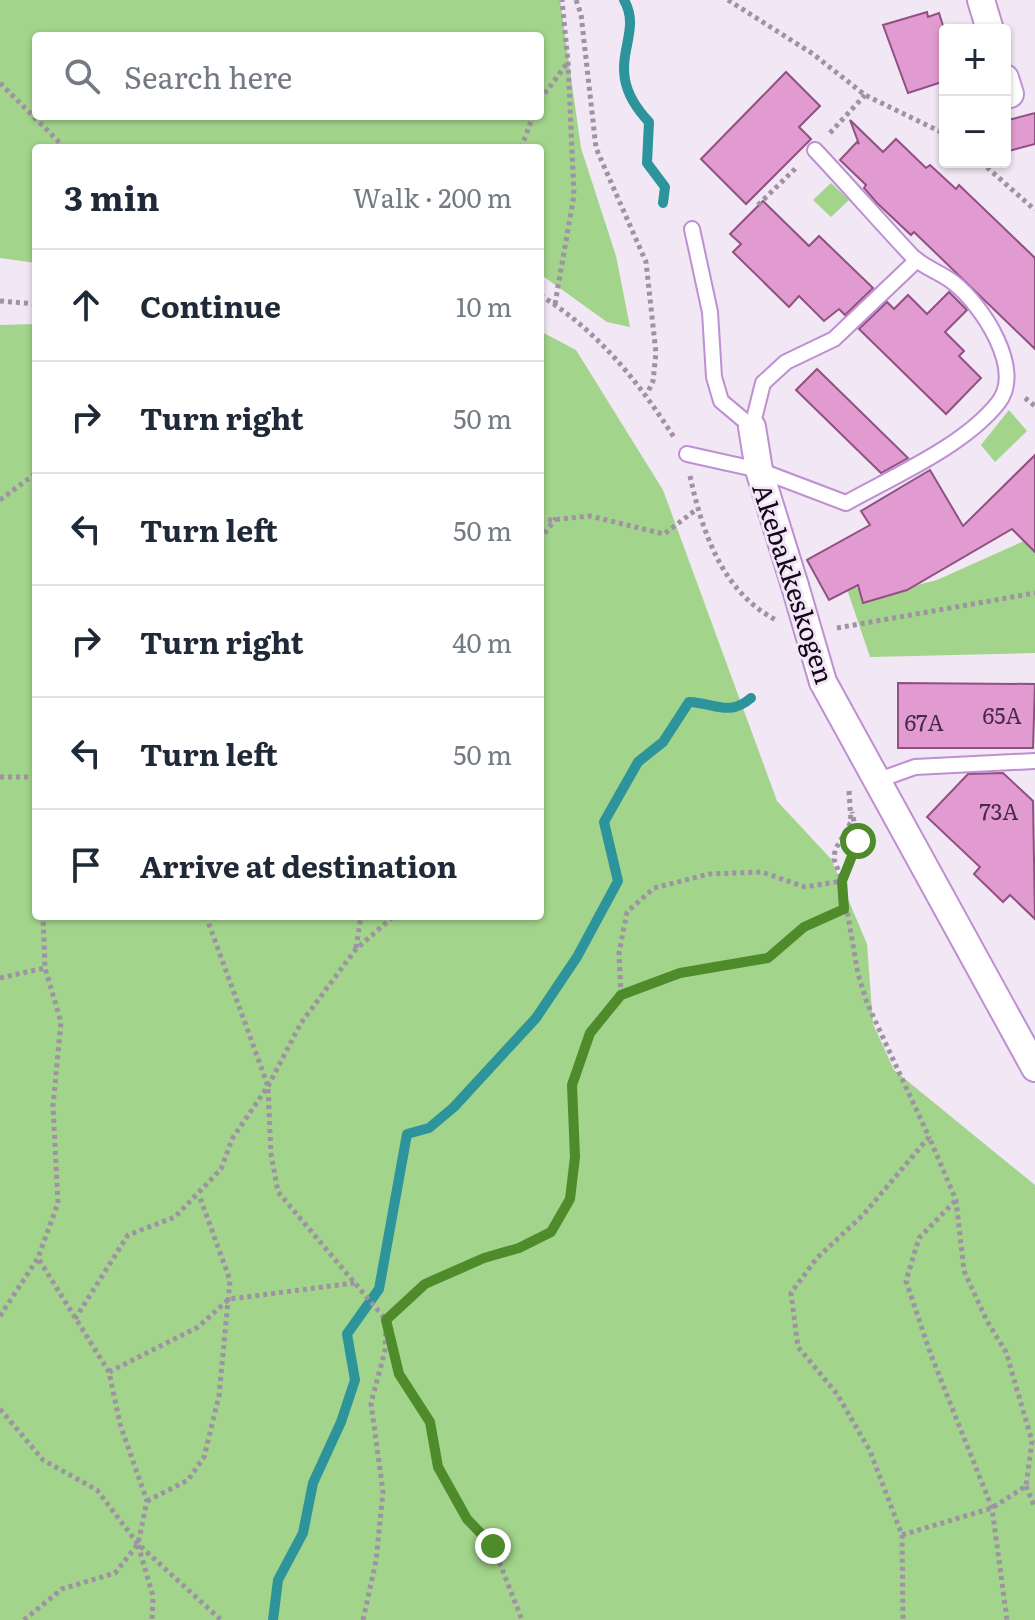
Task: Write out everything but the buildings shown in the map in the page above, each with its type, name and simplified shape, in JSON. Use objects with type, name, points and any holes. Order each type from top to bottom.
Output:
[{"type":"street","points":[[981,0],[988,24]]},
{"type":"street","name":"Akebakkeskogen","points":[[752,427],[759,470],[823,682],[866,783],[1035,1067]]},
{"type":"lane","name":"Akebakkeskogen","points":[[759,470],[846,503],[952,442],[998,404],[1009,385],[1006,366],[984,315],[955,284],[917,260],[815,150]]},
{"type":"lane","points":[[692,229],[710,312],[714,377],[721,401],[752,427]]},
{"type":"lane","name":"Akebakkeskogen","points":[[752,427],[763,383],[786,362],[834,339],[917,260]]},
{"type":"lane","points":[[687,454],[759,470]]},
{"type":"lane","points":[[866,783],[915,767],[1035,761]]},
{"type":"path","points":[[555,304],[574,195],[562,0]]},
{"type":"path","points":[[576,0],[581,14],[596,148],[646,262],[656,353],[653,381],[646,395]]},
{"type":"path","points":[[728,0],[813,54],[865,95],[939,131]]},
{"type":"path","points":[[544,95],[568,62]]},
{"type":"path","points":[[0,83],[32,115]]},
{"type":"path","points":[[37,120],[61,144]]},
{"type":"path","points":[[522,144],[532,120]]},
{"type":"path","points":[[988,168],[1035,210]]},
{"type":"path","points":[[544,297],[589,331],[646,395],[660,418]]},
{"type":"path","points":[[0,301],[32,304]]},
{"type":"path","points":[[0,500],[32,476]]},
{"type":"path","points":[[544,520],[557,517],[602,518],[664,534],[697,509]]},
{"type":"path","points":[[544,535],[557,517]]},
{"type":"path","points":[[0,777],[32,777]]},
{"type":"path","points":[[842,881],[858,841],[848,792],[866,783]]},
{"type":"path","points":[[851,811],[847,832],[835,850],[844,909],[867,1003],[956,1200],[964,1271],[987,1321],[1006,1352],[1032,1441],[1026,1486],[1035,1508]]},
{"type":"path","points":[[621,995],[619,953],[627,912],[654,888],[709,874],[762,872],[805,887],[842,881]]},
{"type":"path","points":[[363,1620],[376,1561],[383,1492],[371,1403],[385,1351],[386,1320],[425,1284],[484,1258],[519,1248],[551,1232],[570,1199],[575,1157],[572,1085],[590,1033],[621,995],[680,973],[768,958],[804,927],[844,909]]},
{"type":"path","points":[[0,1316],[38,1258],[58,1203],[53,1106],[61,1022],[45,968],[43,920]]},
{"type":"path","points":[[207,920],[268,1086],[271,1154],[278,1192],[386,1320],[399,1374],[430,1422],[438,1467],[467,1519],[493,1546],[522,1620]]},
{"type":"path","points":[[356,949],[360,920]]},
{"type":"path","points":[[75,1319],[128,1235],[175,1217],[221,1169],[232,1139],[268,1086],[301,1023],[356,949],[389,920]]},
{"type":"path","points":[[0,978],[45,968]]},
{"type":"path","points":[[903,1620],[902,1535],[870,1451],[837,1394],[798,1347],[791,1293],[816,1259],[863,1215],[929,1137]]},
{"type":"path","points":[[147,1501],[188,1480],[204,1457],[219,1396],[230,1280],[199,1195]]},
{"type":"path","points":[[956,1200],[919,1238],[906,1281],[931,1355],[992,1508],[1007,1620]]},
{"type":"path","points":[[24,1620],[62,1589],[115,1573],[138,1544],[147,1501],[120,1424],[109,1372],[38,1258]]},
{"type":"path","points":[[109,1372],[198,1327],[229,1299],[355,1283]]},
{"type":"path","points":[[0,1409],[43,1460],[97,1490],[138,1544],[221,1620]]},
{"type":"path","points":[[902,1535],[992,1508],[1026,1486]]},
{"type":"path","points":[[138,1544],[153,1596],[152,1620]]},
{"type":"green space","points":[[0,0],[560,0],[581,148],[616,256],[630,327],[607,322],[544,277],[544,144],[32,144],[32,262],[0,258]]},
{"type":"green space","points":[[831,183],[849,200],[831,217],[813,200]]},
{"type":"green space","points":[[32,324],[32,920],[544,920],[544,333],[576,350],[663,490],[777,801],[831,859],[867,944],[873,1024],[894,1070],[1035,1185],[1035,1620],[0,1620],[0,325]]},
{"type":"green space","points":[[1009,410],[1027,431],[995,462],[981,445]]},
{"type":"green space","points":[[1035,536],[1035,653],[870,657],[846,586],[890,592],[937,580]]},
{"type":"waterway","points":[[624,0],[630,27],[624,69],[626,85],[634,103],[649,122],[647,163],[665,187],[663,203]]},
{"type":"waterway","points":[[273,1620],[278,1580],[303,1533],[313,1483],[341,1422],[355,1380],[347,1334],[379,1289],[407,1134],[429,1128],[454,1107],[536,1018],[577,957],[618,881],[604,822],[638,762],[663,742],[689,702],[729,708],[751,698]]},
{"type":"route","points":[[493,1546],[467,1519],[438,1467],[430,1422],[399,1374],[386,1320],[425,1284],[484,1258],[519,1248],[551,1232],[570,1199],[575,1157],[572,1085],[590,1033],[621,995],[680,973],[768,958],[804,927],[844,909],[842,881],[858,841]]}]
